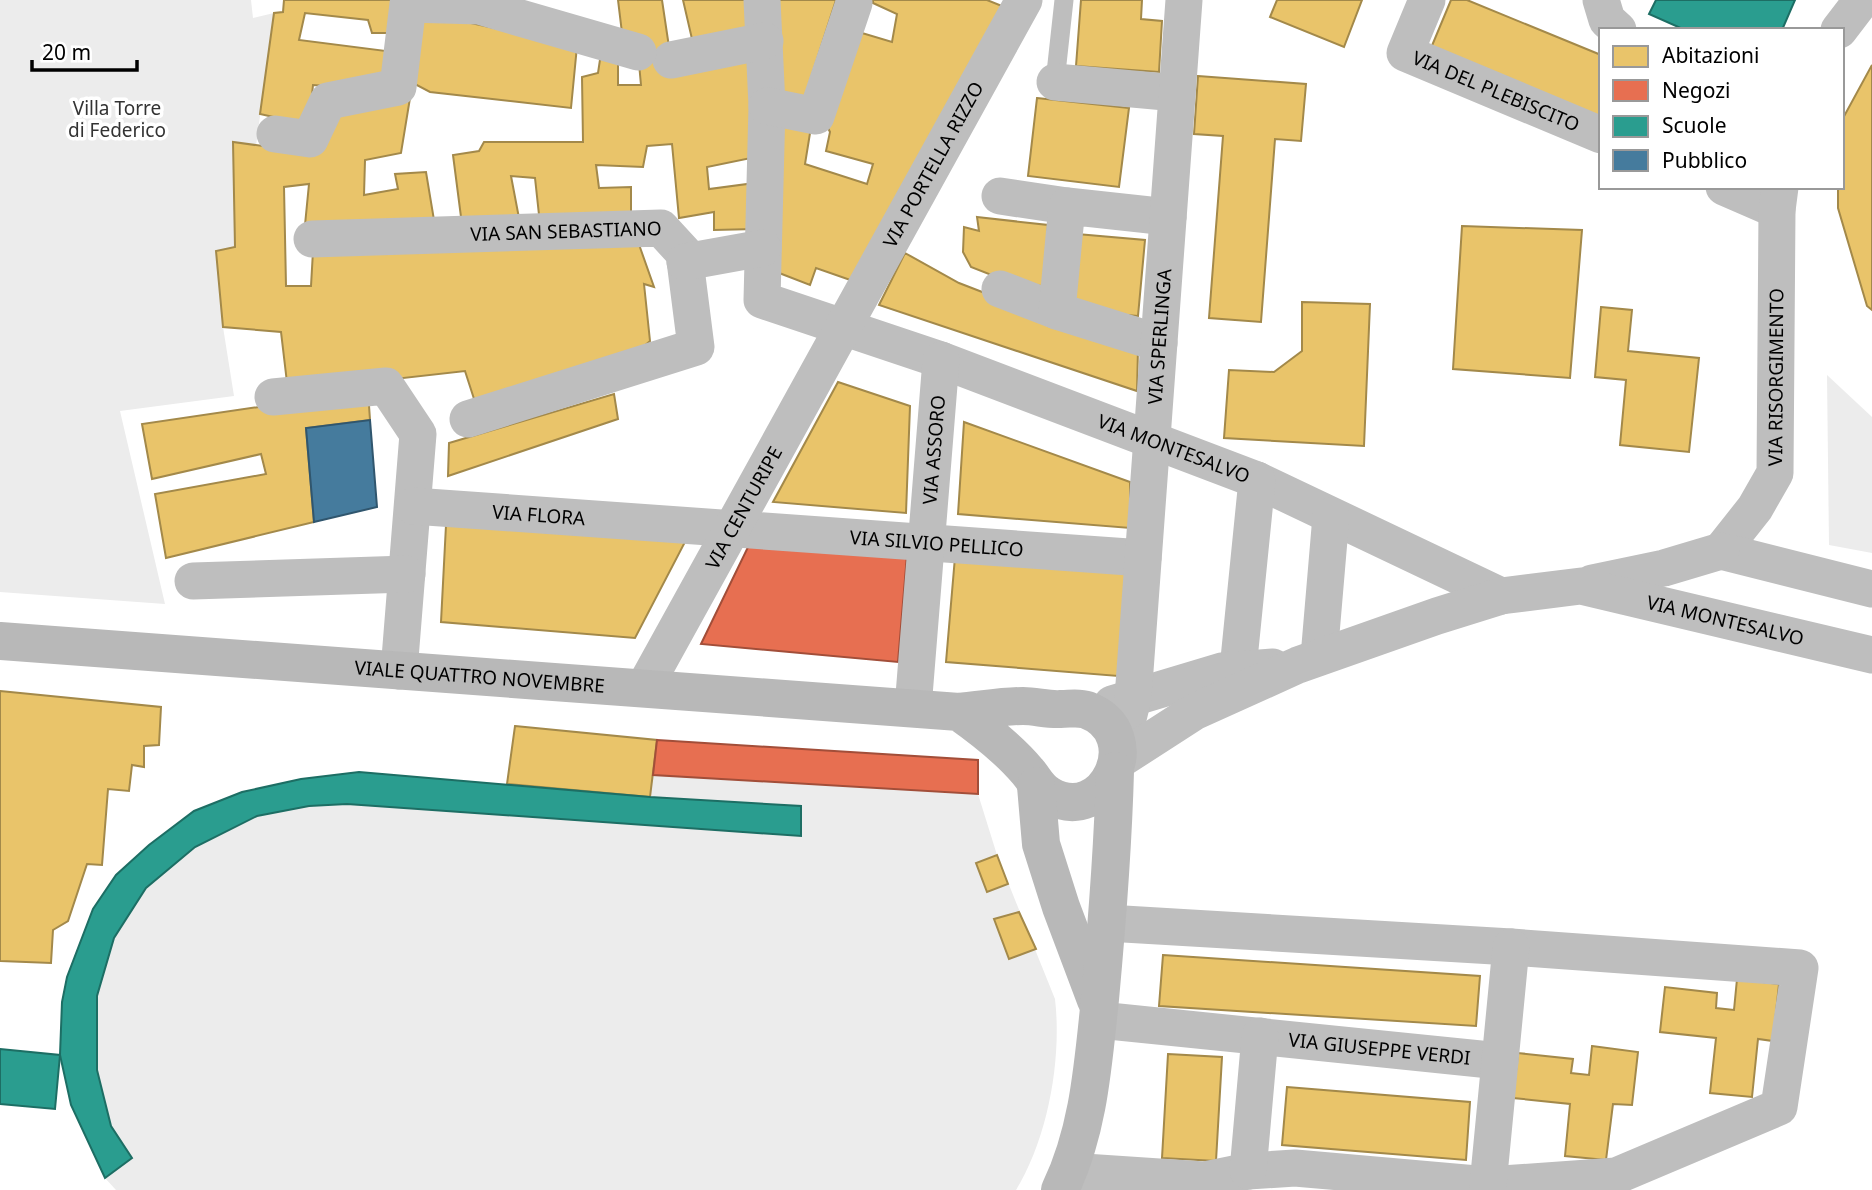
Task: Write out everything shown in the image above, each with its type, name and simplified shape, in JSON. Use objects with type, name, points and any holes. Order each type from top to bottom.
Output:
[{"type":"street","name":"VIA MONTESALVO","points":[[762,0],[767,106],[762,300],[941,360],[1257,480],[1501,596],[1581,586],[1872,655]]},
{"type":"street","name":"VIA PORTELLA RIZZO","points":[[842,327],[1024,0]]},
{"type":"street","name":"VIA SPERLINGA","points":[[1117,762],[1133,698],[1184,0]]},
{"type":"street","name":"VIA DEL PLEBISCITO","points":[[1427,0],[1405,52],[1599,134]]},
{"type":"street","points":[[1601,0],[1607,20],[1616,28]]},
{"type":"street","points":[[1841,28],[1862,0]]},
{"type":"street","points":[[767,106],[816,116],[854,3]]},
{"type":"street","points":[[275,134],[310,139],[328,101],[398,87],[408,4],[480,6],[655,56],[765,41]]},
{"type":"street","points":[[1055,82],[1177,93]]},
{"type":"street","points":[[1734,189],[1779,198]]},
{"type":"street","points":[[1000,196],[1168,217]]},
{"type":"street","name":"VIA RISORGIMENTO","points":[[1721,551],[1755,508],[1775,473],[1779,198]]},
{"type":"street","points":[[1057,311],[1067,206]]},
{"type":"street","name":"VIA SAN SEBASTIANO","points":[[312,239],[661,228],[684,253],[696,346],[468,419]]},
{"type":"street","points":[[685,262],[763,248]]},
{"type":"street","points":[[1000,289],[1057,311],[1159,343]]},
{"type":"street","name":"VIA CENTURIPE","points":[[644,688],[842,327]]},
{"type":"street","name":"VIA ASSORO","points":[[913,708],[941,360]]},
{"type":"street","points":[[273,397],[386,386],[418,435],[399,671]]},
{"type":"street","points":[[1238,669],[1257,480]]},
{"type":"street","name":"VIA FLORA","points":[[413,506],[731,529]]},
{"type":"street","points":[[1309,661],[1331,516]]},
{"type":"street","name":"VIA SILVIO PELLICO","points":[[731,529],[1143,558]]},
{"type":"street","points":[[1581,586],[1664,569],[1721,551],[1872,589]]},
{"type":"street","points":[[193,581],[407,574]]},
{"type":"street","points":[[960,712],[983,729],[1049,796],[1064,801],[1080,801],[1095,795],[1108,785],[1117,762],[1194,712],[1309,661],[1501,596]]},
{"type":"street","name":"VIALE QUATTRO NOVEMBRE","points":[[0,641],[960,712],[1023,706],[1074,710]]},
{"type":"street","points":[[1099,1014],[1041,844],[1032,779],[1025,756],[1027,741],[1035,726],[1046,715],[1133,698],[1223,671],[1309,661]]},
{"type":"street","points":[[1074,710],[1099,717],[1110,728],[1116,741],[1117,762],[1111,881],[1089,1100],[1065,1180],[1204,1180],[1248,1171],[1295,1168],[1488,1185],[1616,1176],[1779,1107],[1800,968],[1511,947],[1107,923]]},
{"type":"street","points":[[1488,1185],[1511,947]]},
{"type":"street","name":"VIA GIUSEPPE VERDI","points":[[1099,1014],[1260,1036],[1500,1061]]},
{"type":"street","points":[[1248,1171],[1260,1036]]},
{"type":"lane","points":[[1055,82],[1064,0]]},
{"type":"green space","name":"Villa Torre di Federico","points":[[0,0],[251,0],[253,18],[274,13],[256,146],[233,142],[235,247],[216,252],[223,327],[234,396],[120,411],[165,604],[0,592]]},
{"type":"green space","points":[[1827,375],[1872,417],[1872,553],[1829,545]]},
{"type":"green space","points":[[515,726],[657,740],[653,774],[978,794],[997,855],[1055,999],[1056,1047],[1050,1098],[1037,1147],[1016,1190],[116,1190],[105,1178],[71,1105],[60,1055],[62,1002],[67,977],[93,909],[149,845],[194,811],[242,792],[301,779],[359,772],[507,784]]},
{"type":"building: Abitazioni","points":[[284,0],[391,0],[391,33],[372,33],[368,20],[305,13],[299,40],[394,52],[389,79],[358,88],[313,85],[309,125],[260,114],[274,13],[283,12]]},
{"type":"building: Abitazioni","points":[[618,0],[662,0],[672,67],[758,51],[756,157],[707,167],[709,189],[755,183],[755,229],[714,230],[714,212],[679,218],[672,144],[647,146],[643,167],[596,165],[599,188],[631,187],[631,219],[540,224],[535,178],[511,176],[519,218],[461,217],[453,155],[479,151],[484,142],[583,142],[582,77],[598,73],[601,53],[618,58],[618,85],[641,85],[637,42],[623,41]]},
{"type":"building: Abitazioni","points":[[683,0],[751,0],[755,33],[692,39]]},
{"type":"building: Abitazioni","points":[[774,0],[836,0],[803,103],[775,98]]},
{"type":"building: Abitazioni","points":[[873,0],[987,0],[1002,6],[856,282],[816,268],[810,285],[774,271],[781,121],[811,127],[805,164],[867,184],[873,164],[826,151],[830,132],[824,120],[852,30],[892,42],[897,14],[873,3]]},
{"type":"building: Abitazioni","points":[[1081,0],[1142,0],[1141,19],[1162,21],[1159,72],[1076,66]]},
{"type":"building: Abitazioni","points":[[1277,0],[1362,0],[1344,47],[1270,17]]},
{"type":"building: Abitazioni","points":[[1451,0],[1467,0],[1599,54],[1599,117],[1431,48]]},
{"type":"building: Abitazioni","points":[[420,12],[577,46],[571,108],[430,92],[409,81]]},
{"type":"building: Abitazioni","points":[[1872,65],[1872,310],[1867,306],[1838,208],[1838,189],[1844,189],[1844,116]]},
{"type":"building: Abitazioni","points":[[1198,76],[1306,84],[1301,141],[1275,139],[1261,322],[1209,318],[1223,136],[1194,134]]},
{"type":"building: Abitazioni","points":[[410,98],[401,153],[365,160],[364,195],[398,189],[395,174],[426,172],[434,220],[305,225],[309,184],[284,187],[286,286],[311,286],[313,251],[636,236],[654,287],[644,284],[650,341],[634,355],[476,405],[465,371],[288,391],[281,332],[223,327],[216,251],[235,247],[233,142],[314,153],[334,111]]},
{"type":"building: Abitazioni","points":[[1037,98],[1129,108],[1119,187],[1028,176]]},
{"type":"building: Abitazioni","points":[[977,217],[1048,225],[1044,286],[1017,285],[971,267],[963,252],[964,227],[979,231]]},
{"type":"building: Abitazioni","points":[[1462,226],[1582,230],[1570,378],[1453,369]]},
{"type":"building: Abitazioni","points":[[1077,234],[1145,240],[1138,316],[1070,310]]},
{"type":"building: Abitazioni","points":[[905,253],[959,283],[1049,318],[1138,348],[1137,391],[879,305]]},
{"type":"building: Abitazioni","points":[[1302,302],[1370,304],[1364,446],[1224,438],[1229,370],[1274,372],[1302,351]]},
{"type":"building: Abitazioni","points":[[1601,307],[1632,310],[1628,351],[1699,358],[1689,452],[1620,445],[1626,380],[1595,377]]},
{"type":"building: Abitazioni","points":[[838,382],[910,406],[906,513],[773,502]]},
{"type":"building: Abitazioni","points":[[368,391],[370,420],[306,428],[314,522],[166,558],[155,494],[266,474],[261,454],[152,479],[142,424]]},
{"type":"building: Abitazioni","points":[[614,394],[618,419],[448,476],[449,443]]},
{"type":"building: Abitazioni","points":[[964,422],[1130,482],[1130,528],[958,514]]},
{"type":"building: Abitazioni","points":[[446,525],[685,542],[635,638],[441,622]]},
{"type":"building: Abitazioni","points":[[955,557],[1127,571],[1118,676],[946,662]]},
{"type":"building: Abitazioni","points":[[0,691],[161,707],[159,745],[144,746],[144,767],[132,765],[129,791],[108,789],[102,865],[87,864],[68,921],[53,930],[51,963],[0,961]]},
{"type":"building: Abitazioni","points":[[515,726],[657,740],[650,797],[507,784]]},
{"type":"building: Abitazioni","points":[[997,855],[1008,884],[987,892],[976,863]]},
{"type":"building: Abitazioni","points":[[1019,912],[1036,949],[1009,959],[994,919]]},
{"type":"building: Abitazioni","points":[[1163,955],[1480,976],[1476,1026],[1159,1006]]},
{"type":"building: Abitazioni","points":[[1737,979],[1779,984],[1773,1041],[1758,1039],[1752,1097],[1710,1093],[1716,1038],[1660,1032],[1665,987],[1717,993],[1716,1008],[1734,1010]]},
{"type":"building: Abitazioni","points":[[1592,1046],[1638,1052],[1632,1105],[1613,1104],[1606,1160],[1565,1156],[1570,1104],[1513,1098],[1518,1053],[1573,1059],[1571,1073],[1589,1075]]},
{"type":"building: Abitazioni","points":[[1168,1054],[1222,1057],[1216,1161],[1162,1158]]},
{"type":"building: Abitazioni","points":[[1287,1087],[1470,1102],[1466,1160],[1282,1145]]},
{"type":"building: Negozi","points":[[749,545],[907,555],[898,662],[701,644]]},
{"type":"building: Negozi","points":[[657,740],[978,760],[978,794],[653,775]]},
{"type":"building: Scuole","points":[[1656,0],[1795,0],[1783,28],[1680,28],[1649,14]]},
{"type":"building: Scuole","points":[[359,772],[650,797],[801,806],[801,836],[347,804],[309,806],[257,816],[195,847],[146,888],[114,938],[97,996],[97,1070],[111,1126],[132,1158],[105,1178],[71,1105],[60,1055],[62,1002],[67,977],[93,909],[116,875],[149,845],[194,811],[242,792],[301,779]]},
{"type":"building: Scuole","points":[[0,1049],[60,1055],[55,1109],[0,1104]]},
{"type":"building: Pubblico","points":[[370,420],[377,507],[314,522],[306,428]]}]
